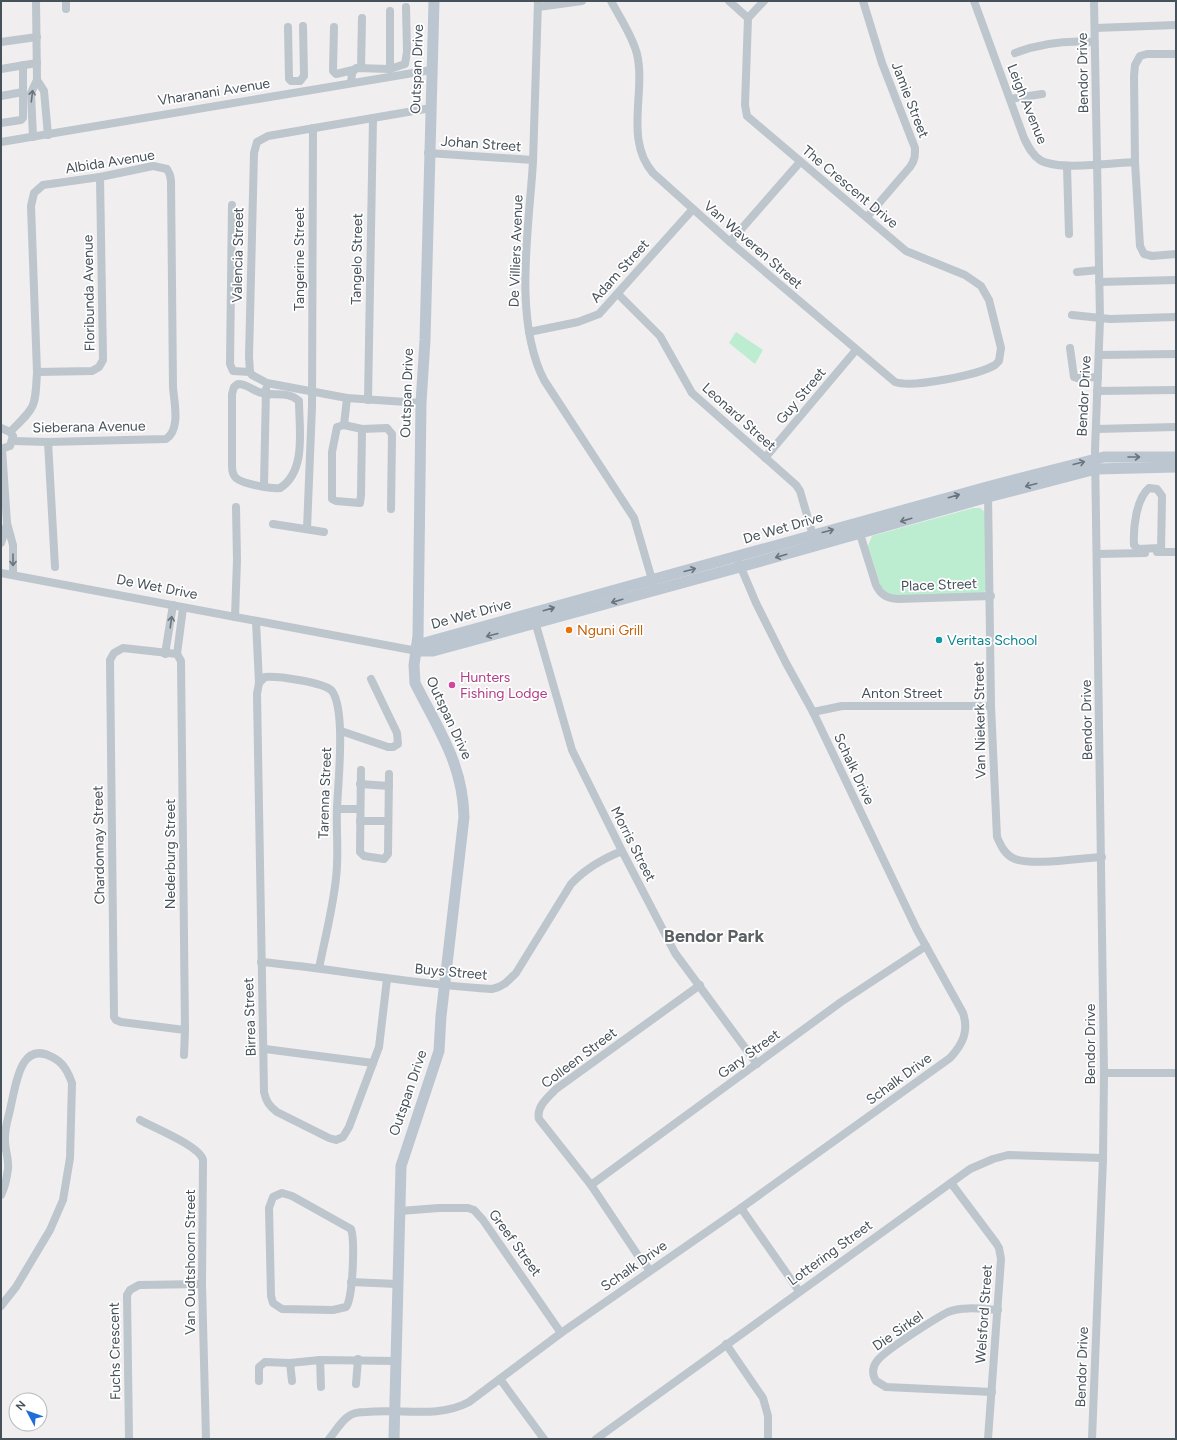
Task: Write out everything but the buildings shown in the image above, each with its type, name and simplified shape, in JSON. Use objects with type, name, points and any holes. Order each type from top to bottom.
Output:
[{"type":"street","points":[[33,137],[31,93],[37,80],[36,1]]},
{"type":"street","name":"Outspan Drive","points":[[394,1439],[401,1166],[438,1058],[441,1016],[446,986],[464,817],[464,806],[454,760],[415,683],[414,665],[417,648],[421,402],[434,1]]},
{"type":"street","points":[[538,4],[582,1]]},
{"type":"street","name":"Van Waveren Street","points":[[611,1],[629,33],[637,54],[639,135],[642,158],[653,173],[730,242],[888,378],[905,384],[963,375],[991,367],[999,361]]},
{"type":"street","points":[[729,1],[748,18],[764,1]]},
{"type":"street","name":"Jamie Street","points":[[862,1],[871,30],[915,148],[915,160],[867,218]]},
{"type":"street","name":"Leigh Avenue","points":[[974,1],[1024,138],[1035,157],[1048,164],[1067,167],[1135,162]]},
{"type":"street","name":"Bendor Drive","points":[[1092,1439],[1103,1158],[1104,1073],[1096,464],[1100,319],[1099,282],[1095,271],[1097,164],[1094,1]]},
{"type":"street","name":"De Villiers Avenue","points":[[538,4],[533,160],[526,282],[529,332],[535,360],[544,380],[634,518],[653,585]]},
{"type":"street","points":[[334,27],[333,72],[336,74],[357,69],[390,69],[406,64],[406,7]]},
{"type":"street","points":[[390,11],[390,69]]},
{"type":"street","points":[[351,83],[357,69],[362,18]]},
{"type":"street","name":"The Crescent Drive","points":[[748,18],[745,105],[746,114],[749,119],[910,254],[965,275],[981,286],[989,300],[1001,348],[999,361]]},
{"type":"street","points":[[1095,28],[1176,25]]},
{"type":"street","points":[[288,27],[289,79],[294,82],[301,81],[304,76],[303,26]]},
{"type":"street","points":[[1,42],[37,37]]},
{"type":"street","points":[[1015,53],[1050,43],[1071,41],[1094,42]]},
{"type":"street","points":[[1176,54],[1143,55],[1140,56],[1135,65],[1135,162],[1141,251],[1144,254],[1152,256],[1176,254]]},
{"type":"street","points":[[1,69],[37,63]]},
{"type":"street","points":[[1,123],[21,120],[23,118],[23,65]]},
{"type":"street","name":"Vharanani Avenue","points":[[1,142],[432,70]]},
{"type":"street","points":[[37,80],[44,91],[48,135]]},
{"type":"street","points":[[294,82],[295,92]]},
{"type":"street","points":[[1,96],[23,92]]},
{"type":"street","points":[[1010,99],[1042,94]]},
{"type":"street","name":"Valencia Street","points":[[250,372],[249,357],[254,147],[257,142],[263,138],[313,128],[431,108]]},
{"type":"street","name":"Tangelo Street","points":[[368,400],[373,118]]},
{"type":"street","name":"Tangerine Street","points":[[308,529],[312,391],[313,128]]},
{"type":"street","name":"Johan Street","points":[[428,153],[533,160]]},
{"type":"street","points":[[730,242],[800,162]]},
{"type":"street","name":"Albida Avenue","points":[[10,432],[29,413],[35,403],[36,372],[32,197],[36,189],[43,185],[100,177],[154,166],[167,169],[170,175],[173,387],[175,420],[173,432],[166,439]]},
{"type":"street","points":[[1067,167],[1069,234]]},
{"type":"street","name":"Floribunda Avenue","points":[[36,372],[92,370],[99,367],[103,360],[100,177]]},
{"type":"street","points":[[232,205],[230,364],[233,371],[250,372],[256,378],[267,383],[347,398],[421,402]]},
{"type":"street","name":"Adam Street","points":[[529,332],[592,318],[600,314],[693,209]]},
{"type":"street","points":[[1077,272],[1095,271]]},
{"type":"street","points":[[1099,282],[1176,280]]},
{"type":"street","name":"Leonard Street","points":[[618,294],[660,336],[692,393],[796,485],[800,491],[815,540]]},
{"type":"street","points":[[1072,315],[1100,319],[1176,318]]},
{"type":"street","points":[[1070,348],[1074,377],[1098,377]]},
{"type":"street","name":"Guy Street","points":[[765,458],[856,350]]},
{"type":"street","points":[[1100,355],[1176,354]]},
{"type":"street","points":[[264,486],[266,440],[265,394],[267,383]]},
{"type":"street","points":[[238,384],[245,384],[257,392],[265,394],[289,395],[298,401],[299,455],[293,475],[282,487],[278,488],[250,484],[236,478],[233,474],[233,390],[238,384]]},
{"type":"street","points":[[1097,391],[1176,390]]},
{"type":"street","points":[[344,425],[347,398]]},
{"type":"street","points":[[362,429],[361,500],[358,504],[334,501],[331,494],[332,452],[337,427],[344,425],[362,429],[387,428],[392,434],[391,509]]},
{"type":"street","points":[[1096,429],[1176,427]]},
{"type":"street","points":[[1,428],[10,432],[13,441],[8,447],[1,449],[7,523],[13,545],[13,575]]},
{"type":"street","name":"Sieberana Avenue","points":[[13,441],[48,442],[166,439]]},
{"type":"street","points":[[48,442],[55,567]]},
{"type":"street","name":"De Wet Drive","points":[[1096,464],[1104,457],[1176,457]]},
{"type":"street","name":"De Wet Drive","points":[[1,573],[173,605],[182,608],[401,647],[417,648],[534,618],[988,492],[1096,464],[1176,467]]},
{"type":"street","points":[[1160,550],[1162,496],[1157,489],[1149,488],[1144,493],[1135,520],[1134,545],[1138,548],[1176,552]]},
{"type":"street","name":"De Wet Drive","points":[[815,540],[860,534],[988,492]]},
{"type":"street","name":"Van Niekerk Street","points":[[988,492],[992,706],[997,838],[1001,847],[1013,858],[1022,860],[1042,861],[1102,857]]},
{"type":"street","points":[[235,617],[237,560],[236,507]]},
{"type":"street","points":[[1,543],[7,523]]},
{"type":"street","points":[[273,524],[324,532]]},
{"type":"street","name":"Place Street","points":[[860,534],[876,585],[880,592],[886,596],[898,599],[991,596]]},
{"type":"street","points":[[1097,554],[1160,550]]},
{"type":"street","name":"Schalk Drive","points":[[329,1439],[349,1416],[356,1413],[381,1410],[431,1412],[457,1408],[469,1402],[561,1333],[741,1208],[950,1058],[960,1048],[965,1037],[966,1022],[963,1013],[926,946],[814,712],[782,656],[738,562]]},
{"type":"street","points":[[173,605],[165,654],[177,654]]},
{"type":"street","name":"Nederburg Street","points":[[182,608],[177,654],[182,661],[184,1055]]},
{"type":"street","name":"Morris Street","points":[[534,618],[572,750],[622,851],[675,952],[757,1064]]},
{"type":"street","name":"Birrea Street","points":[[256,621],[260,681],[261,962],[265,1049],[264,1092],[265,1098],[270,1107],[277,1112],[336,1140],[341,1139],[346,1133],[374,1063],[380,1039],[387,980]]},
{"type":"street","name":"Chardonnay Street","points":[[165,654],[123,648],[114,652],[110,660],[114,1014],[118,1021],[184,1030]]},
{"type":"street","name":"Tarenna Street","points":[[260,681],[274,677],[322,685],[331,690],[336,701],[340,731],[336,880],[319,968]]},
{"type":"street","points":[[340,731],[388,747],[393,747],[398,744],[397,734],[371,680]]},
{"type":"street","name":"Anton Street","points":[[814,712],[842,706],[992,706]]},
{"type":"street","points":[[361,770],[361,855],[384,859],[388,854],[389,774]]},
{"type":"street","points":[[360,784],[389,786]]},
{"type":"street","points":[[337,809],[360,809]]},
{"type":"street","points":[[360,821],[388,821]]},
{"type":"street","name":"Buys Street","points":[[261,962],[319,968],[387,980],[492,989],[506,984],[516,973],[571,884],[590,866],[622,851]]},
{"type":"street","name":"Gary Street","points":[[591,1185],[841,1002],[926,946]]},
{"type":"street","name":"Colleen Street","points":[[650,1270],[641,1260],[591,1185],[539,1119],[538,1115],[542,1104],[556,1089],[700,985]]},
{"type":"street","points":[[265,1049],[374,1063]]},
{"type":"street","points":[[1,1195],[8,1169],[5,1141],[6,1125],[19,1071],[30,1056],[37,1053],[51,1056],[61,1063],[69,1073],[72,1083],[70,1158],[63,1200],[50,1230],[16,1287],[1,1306]]},
{"type":"street","points":[[1104,1073],[1176,1073]]},
{"type":"street","name":"Van Oudtshoorn Street","points":[[140,1120],[193,1148],[202,1156],[202,1284],[206,1439]]},
{"type":"street","name":"Lottering Street","points":[[596,1439],[970,1169],[993,1159],[1008,1155],[1103,1158]]},
{"type":"street","name":"Welsford Street","points":[[951,1183],[999,1248],[1001,1270],[988,1439]]},
{"type":"street","points":[[282,1193],[292,1196],[350,1227],[352,1234],[351,1282],[349,1301],[346,1308],[332,1310],[282,1309],[275,1306],[271,1296],[269,1208],[273,1197],[282,1193]]},
{"type":"street","name":"Greef Street","points":[[400,1211],[450,1208],[474,1210],[483,1220],[561,1333]]},
{"type":"street","points":[[741,1208],[799,1291]]},
{"type":"street","points":[[351,1282],[397,1284]]},
{"type":"street","name":"Fuchs Crescent","points":[[129,1439],[126,1296],[130,1290],[139,1285],[202,1284]]},
{"type":"street","name":"Die Sirkel","points":[[992,1392],[886,1387],[876,1381],[873,1371],[877,1361],[887,1353],[948,1312],[974,1309],[998,1310]]},
{"type":"street","points":[[726,1344],[763,1398],[768,1416],[768,1439]]},
{"type":"street","points":[[259,1381],[259,1367],[262,1364],[320,1360],[396,1361]]},
{"type":"street","points":[[320,1360],[321,1387]]},
{"type":"street","points":[[356,1384],[358,1360]]},
{"type":"street","points":[[290,1363],[292,1381]]},
{"type":"street","points":[[500,1379],[544,1439]]},
{"type":"green space","points":[[736,332],[763,350],[755,364],[729,343]]},
{"type":"green space","points":[[973,508],[980,508],[985,512],[986,590],[983,593],[895,596],[888,594],[881,587],[868,546],[872,536]]},
{"type":"place","name":"Nguni Grill","points":[[569,630]]},
{"type":"place","name":"Veritas School","points":[[939,640]]},
{"type":"place","name":"Hunters Fishing Lodge","points":[[452,685]]},
{"type":"district","name":"Bendor Park","points":[[714,936]]}]
